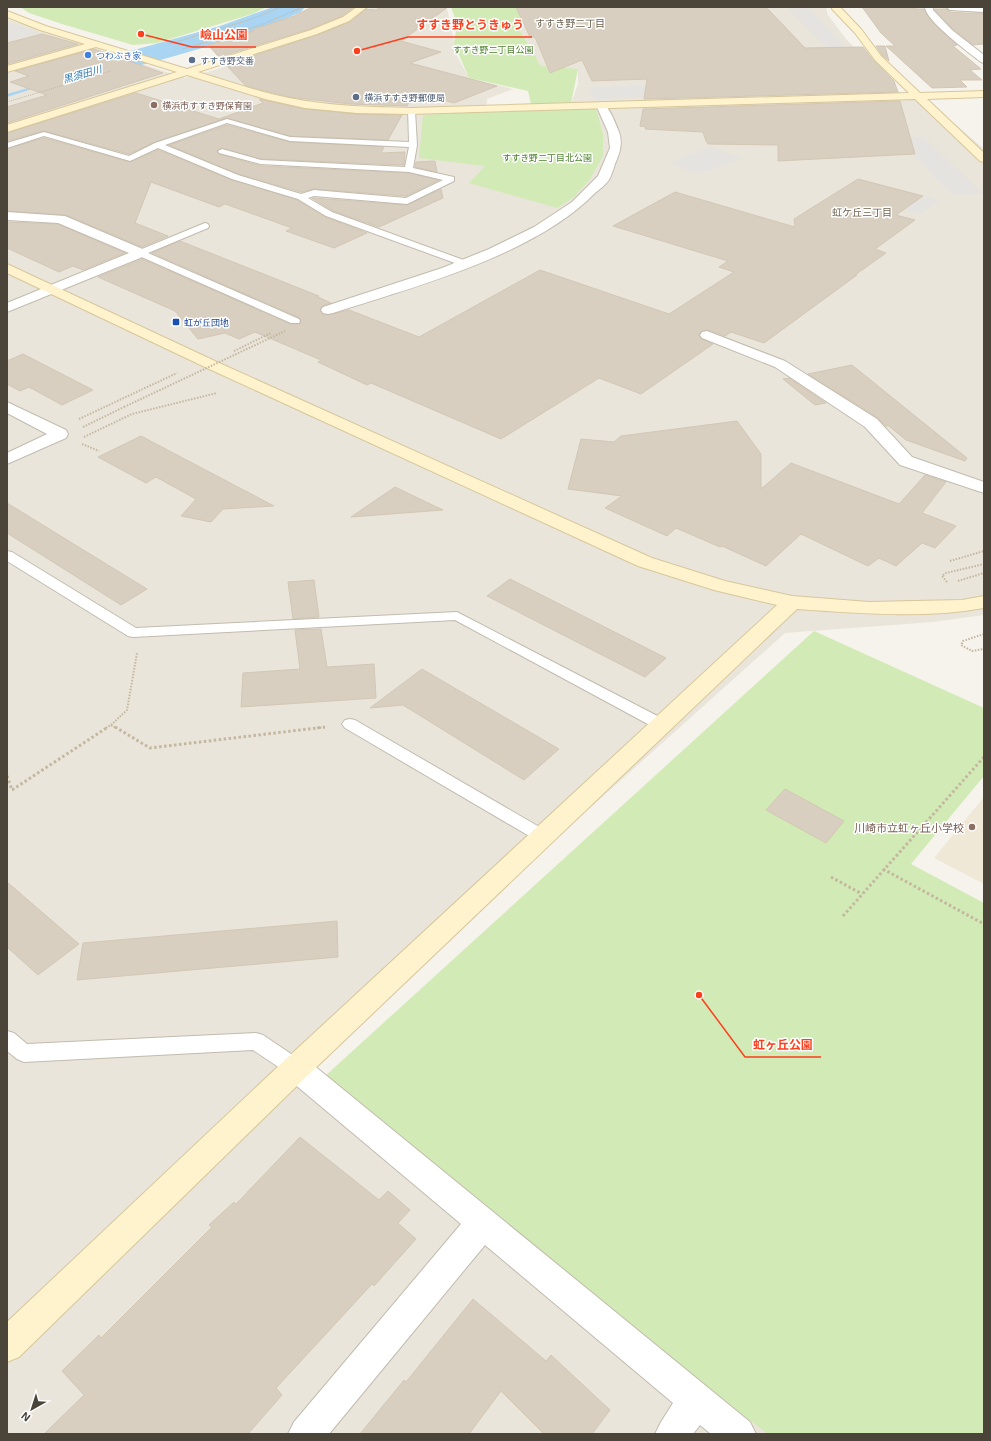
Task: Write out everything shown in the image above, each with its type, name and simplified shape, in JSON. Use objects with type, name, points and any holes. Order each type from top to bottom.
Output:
[{"type":"street","points":[[7,129],[314,32],[346,19],[363,7]]},
{"type":"street","points":[[836,7],[836,9],[858,31],[878,58],[984,159]]},
{"type":"street","points":[[929,7],[949,32],[984,60]]},
{"type":"street","points":[[950,7],[984,9]]},
{"type":"street","points":[[7,14],[186,72],[295,104],[326,108],[411,111],[984,94]]},
{"type":"street","points":[[7,69],[96,44]]},
{"type":"street","points":[[328,310],[466,264],[541,228],[583,200],[601,182],[610,166],[616,148],[614,136],[601,105]]},
{"type":"street","points":[[7,216],[60,219],[140,253]]},
{"type":"street","points":[[7,308],[140,253]]},
{"type":"street","points":[[7,268],[203,361],[644,562],[720,586],[792,602],[869,608],[962,606],[984,602]]},
{"type":"street","points":[[707,335],[780,364],[871,423],[906,461],[984,488]]},
{"type":"street","points":[[7,407],[60,434]]},
{"type":"street","points":[[7,459],[60,434]]},
{"type":"street","points":[[7,1345],[296,1068],[662,725],[765,625],[792,602]]},
{"type":"street","points":[[296,1068],[738,1434]]},
{"type":"street","points":[[306,1434],[483,1223]]},
{"type":"street","points":[[672,1434],[696,1399]]},
{"type":"lane","points":[[409,170],[413,144],[411,111]]},
{"type":"lane","points":[[7,146],[44,134],[130,159],[158,145],[228,121],[290,139],[413,144]]},
{"type":"lane","points":[[158,145],[234,176],[301,197],[329,214],[466,264]]},
{"type":"lane","points":[[222,151],[261,162],[409,170],[451,179],[407,201],[314,193],[301,197]]},
{"type":"lane","points":[[140,253],[205,226]]},
{"type":"lane","points":[[140,253],[295,321]]},
{"type":"lane","points":[[7,555],[133,634],[457,616],[662,725]]},
{"type":"lane","points":[[350,724],[542,836]]},
{"type":"lane","points":[[7,1040],[24,1053],[256,1041],[296,1068]]},
{"type":"path","points":[[7,102],[261,25],[303,7]]},
{"type":"path","points":[[60,434],[80,428],[285,331]]},
{"type":"path","points":[[60,434],[69,424],[203,361]]},
{"type":"path","points":[[83,438],[132,414],[222,392]]},
{"type":"path","points":[[950,561],[984,551]]},
{"type":"path","points":[[984,564],[946,573],[942,576],[946,582],[954,582],[984,573]]},
{"type":"path","points":[[7,776],[12,790],[111,725],[127,710],[137,654],[133,634]]},
{"type":"path","points":[[984,634],[963,641],[961,645],[968,651],[975,652],[984,649]]},
{"type":"path","points":[[111,725],[150,748],[350,724]]},
{"type":"path","points":[[843,916],[883,869],[984,757]]},
{"type":"path","points":[[883,869],[984,924]]},
{"type":"path","points":[[831,877],[862,894]]},
{"type":"shaded area","points":[[373,7],[447,8],[457,56],[469,78],[513,89],[487,99],[486,114],[568,112],[578,84],[578,70],[541,66],[518,27],[539,7],[826,7],[828,15],[846,39],[900,93],[919,93],[984,149],[984,615],[933,622],[785,633],[300,1068],[776,1434],[7,1434],[7,19],[185,78],[221,68],[337,30]]},
{"type":"shaded area","points":[[787,7],[808,7],[860,63],[835,56]]},
{"type":"shaded area","points":[[7,22],[40,33],[7,42]]},
{"type":"shaded area","points":[[704,84],[682,97],[594,99],[588,87]]},
{"type":"shaded area","points":[[924,137],[983,194],[951,194],[897,138]]},
{"type":"shaded area","points":[[711,147],[742,158],[698,174],[668,163]]},
{"type":"shaded area","points":[[868,187],[920,201],[926,196],[940,200],[920,214],[854,196]]},
{"type":"shaded area","name":"川崎市立虹ヶ丘小学校","points":[[984,797],[984,884],[934,858]]},
{"type":"green space","points":[[20,7],[267,7],[252,14],[157,43],[133,45],[29,13]]},
{"type":"green space","name":"すすき野二丁目公園","points":[[451,7],[539,7],[518,27],[541,66],[578,69],[571,103],[531,104],[528,91],[469,78],[454,43],[457,24]]},
{"type":"green space","name":"すすき野二丁目北公園","points":[[596,109],[603,134],[603,156],[590,179],[574,197],[557,208],[469,183],[485,166],[419,158],[423,115],[516,110]]},
{"type":"green space","points":[[814,631],[984,708],[984,776],[911,864],[984,903],[984,1434],[768,1434],[313,1087]]},
{"type":"building","points":[[312,7],[353,8],[342,16],[310,29],[219,57],[208,45],[254,31],[252,30],[294,16]]},
{"type":"building","points":[[380,7],[448,7],[401,41],[441,52],[410,63],[497,86],[454,103],[415,92],[407,106],[350,104],[289,97],[246,86],[226,65],[317,35],[350,22],[366,9],[376,10]]},
{"type":"building","points":[[516,7],[766,7],[805,48],[863,47],[874,61],[894,81],[898,92],[644,99],[647,79],[592,81],[582,60],[550,73],[535,37],[530,37]]},
{"type":"building","points":[[862,7],[915,7],[916,9],[924,9],[931,21],[957,45],[953,46],[981,69],[970,70],[982,80],[960,80],[967,87],[932,88],[886,46],[895,46],[881,33]]},
{"type":"building","points":[[934,9],[947,9],[950,12],[984,13],[984,44],[973,45],[953,29]]},
{"type":"building","points":[[42,34],[78,44],[7,64],[7,43]]},
{"type":"building","points":[[876,46],[885,46],[889,61],[882,55]]},
{"type":"building","points":[[94,49],[163,73],[7,123],[7,107],[47,95],[10,82],[29,76],[15,71]]},
{"type":"building","points":[[136,93],[219,119],[263,103],[259,99],[305,109],[357,114],[402,115],[388,140],[290,136],[227,118],[155,142],[129,154],[44,131],[7,141],[7,133]]},
{"type":"building","points":[[900,101],[915,154],[778,161],[778,145],[708,144],[703,132],[645,129],[646,127],[640,126],[643,109]]},
{"type":"building","points":[[227,125],[290,142],[384,147],[381,153],[405,152],[404,165],[261,159],[222,148],[217,151],[219,154],[261,166],[409,173],[439,180],[406,196],[314,189],[301,192],[238,174],[169,145]]},
{"type":"building","points":[[44,138],[130,162],[158,150],[232,180],[297,200],[325,217],[367,233],[334,248],[286,231],[292,228],[225,204],[219,207],[151,182],[135,223],[168,236],[142,247],[66,215],[7,211],[7,149]]},
{"type":"building","points":[[435,161],[437,172],[415,167],[416,162]]},
{"type":"building","points":[[858,179],[923,196],[896,215],[915,220],[875,249],[886,253],[764,343],[731,332],[725,336],[708,330],[702,331],[699,334],[701,339],[713,344],[641,394],[599,378],[501,439],[371,383],[367,385],[318,362],[321,360],[255,332],[239,339],[225,333],[198,339],[175,311],[98,277],[142,259],[290,324],[300,324],[300,318],[152,253],[180,241],[319,296],[318,297],[331,303],[322,306],[320,311],[323,314],[328,315],[349,310],[419,337],[540,270],[669,314],[734,272],[719,267],[728,261],[613,226],[675,192],[795,227],[794,219]]},
{"type":"building","points":[[441,189],[443,198],[379,227],[333,211],[312,198],[407,205]]},
{"type":"building","points":[[7,222],[58,224],[125,253],[83,270],[73,266],[59,272],[7,248]]},
{"type":"building","points":[[23,354],[93,390],[62,405],[29,387],[20,391],[7,384],[7,361]]},
{"type":"building","points":[[852,365],[967,458],[965,461],[906,440],[889,426],[886,426],[878,418],[808,374]]},
{"type":"building","points":[[789,378],[826,403],[815,405],[783,379]]},
{"type":"building","points":[[737,421],[761,454],[761,489],[791,463],[899,504],[925,475],[946,482],[922,513],[956,526],[935,548],[922,543],[896,566],[879,558],[868,566],[801,534],[766,566],[722,546],[720,547],[676,528],[667,536],[605,508],[622,496],[568,489],[581,439],[614,442],[621,436]]},
{"type":"building","points":[[141,436],[274,506],[223,509],[211,522],[181,516],[196,499],[156,477],[146,483],[98,457]]},
{"type":"building","points":[[395,487],[443,510],[351,517]]},
{"type":"building","points":[[7,503],[147,589],[121,605],[7,533]]},
{"type":"building","points":[[510,579],[666,658],[645,677],[487,596]]},
{"type":"building","points":[[314,580],[319,617],[293,619],[288,582]]},
{"type":"building","points":[[321,629],[327,667],[374,664],[376,698],[241,707],[243,673],[300,669],[295,630]]},
{"type":"building","points":[[422,669],[559,749],[524,780],[403,705],[370,708]]},
{"type":"building","points":[[785,789],[844,821],[826,843],[766,810]]},
{"type":"building","points":[[7,882],[79,944],[38,975],[7,947]]},
{"type":"building","points":[[337,921],[338,957],[77,980],[83,943]]},
{"type":"building","points":[[300,1137],[379,1200],[388,1191],[410,1210],[398,1223],[416,1239],[374,1286],[372,1284],[276,1388],[282,1395],[248,1434],[44,1434],[84,1395],[62,1371],[99,1335],[101,1338],[212,1227],[209,1225],[234,1202],[236,1204]]},
{"type":"building","points":[[473,1299],[546,1361],[551,1355],[610,1410],[592,1434],[544,1434],[501,1391],[469,1434],[360,1434],[404,1380],[406,1382]]},
{"type":"waterway","name":"黒須田川","points":[[118,63],[229,32],[293,7]]},
{"type":"waterway","name":"黒須田川","points":[[7,96],[43,85]]},
{"type":"place","name":"嶮山公園","points":[[141,34]]},
{"type":"place","name":"すすき野とうきゅう","points":[[357,51]]},
{"type":"place","name":"つわぶき家","points":[[88,55]]},
{"type":"place","name":"すすき野交番","points":[[192,60]]},
{"type":"place","name":"横浜すすき野郵便局","points":[[356,97]]},
{"type":"place","name":"横浜市すすき野保育園","points":[[154,105]]},
{"type":"place","name":"虹が丘団地","points":[[176,322]]},
{"type":"place","name":"川崎市立虹ヶ丘小学校","points":[[972,827]]},
{"type":"place","name":"虹ヶ丘公園","points":[[699,995]]},
{"type":"district","name":"すすき野二丁目","points":[[570,23]]},
{"type":"district","name":"虹ケ丘三丁目","points":[[862,212]]}]
